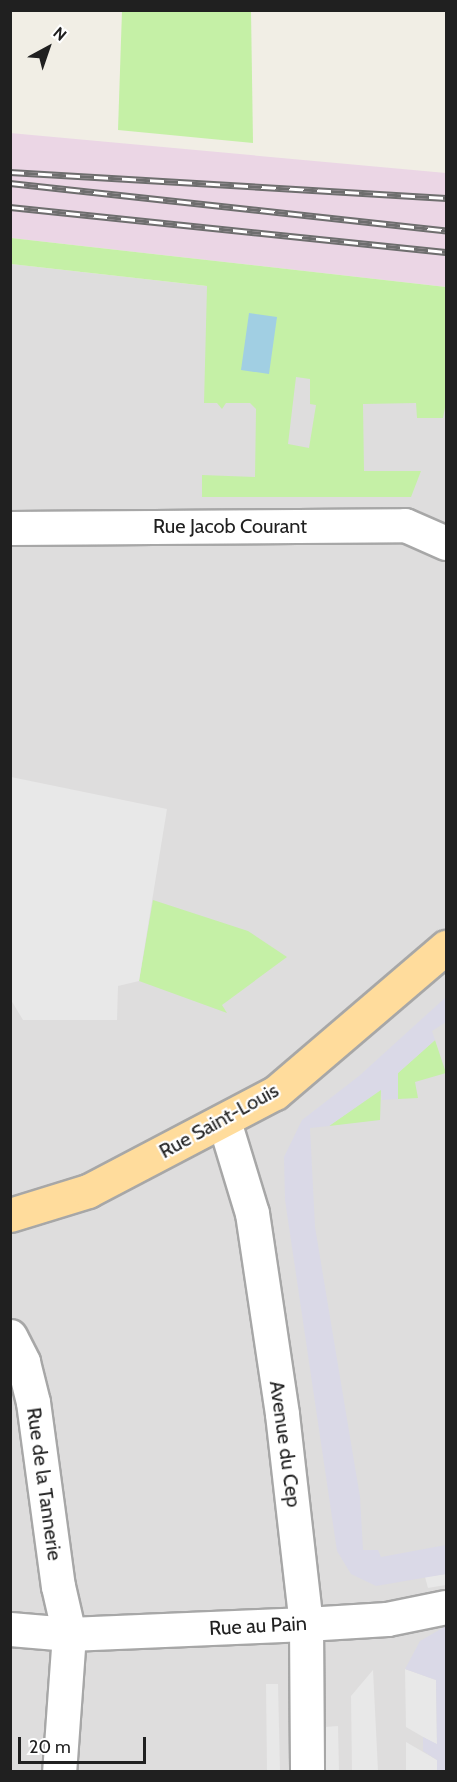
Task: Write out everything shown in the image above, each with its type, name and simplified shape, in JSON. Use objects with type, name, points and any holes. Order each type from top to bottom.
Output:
[{"type":"main road","name":"Rue Saint-Louis","points":[[10,1215],[88,1191],[276,1093],[441,955]]},
{"type":"street","name":"Rue Jacob Courant","points":[[10,528],[405,525],[447,543]]},
{"type":"street","name":"Avenue du Cep","points":[[224,1121],[252,1213],[282,1414],[306,1624],[307,1772]]},
{"type":"street","name":"Rue de la Tannerie","points":[[10,1336],[23,1362],[33,1402],[58,1586],[69,1634],[59,1772]]},
{"type":"street","name":"Rue au Pain","points":[[10,1629],[69,1634],[306,1624],[387,1619],[447,1607]]},
{"type":"shaded area","points":[[10,133],[446,173],[446,287],[11,238]]},
{"type":"shaded area","points":[[11,264],[446,313],[446,1771],[11,1772]]},
{"type":"shaded area","points":[[11,777],[167,809],[139,981],[118,986],[117,1020],[23,1020],[11,1000]]},
{"type":"shaded area","points":[[446,997],[446,1022],[432,1031],[435,1040],[398,1073],[398,1099],[382,1100],[381,1090],[329,1126],[310,1128],[315,1227],[360,1497],[363,1550],[378,1550],[381,1557],[446,1545],[446,1574],[376,1586],[351,1574],[337,1551],[285,1200],[284,1157],[302,1120],[359,1076]]},
{"type":"shaded area","points":[[446,1574],[446,1585],[428,1588],[425,1577]]},
{"type":"shaded area","points":[[446,1626],[446,1771],[437,1771],[437,1760],[423,1751],[423,1737],[437,1744],[436,1680],[405,1669],[420,1641]]},
{"type":"shaded area","points":[[405,1669],[436,1680],[437,1745],[406,1727]]},
{"type":"shaded area","points":[[373,1670],[378,1771],[352,1771],[351,1696]]},
{"type":"shaded area","points":[[266,1684],[278,1684],[280,1771],[267,1771]]},
{"type":"shaded area","points":[[338,1726],[339,1771],[325,1771],[325,1727]]},
{"type":"shaded area","points":[[406,1742],[437,1760],[437,1771],[406,1771]]},
{"type":"green space","points":[[122,11],[251,11],[253,143],[118,130]]},
{"type":"green space","points":[[11,238],[446,287],[446,402],[443,418],[417,418],[416,403],[363,404],[364,471],[421,471],[411,497],[202,497],[202,475],[255,477],[256,409],[250,403],[226,403],[222,409],[217,403],[204,403],[207,286],[11,264]],"holes":[[[296,377],[310,379],[310,404],[316,405],[309,448],[288,444]]]},
{"type":"green space","points":[[153,900],[248,931],[287,957],[222,1005],[227,1013],[139,981]]},
{"type":"green space","points":[[435,1040],[446,1073],[415,1082],[418,1098],[398,1099],[398,1073]]},
{"type":"green space","points":[[381,1089],[380,1120],[329,1126]]},
{"type":"water","points":[[249,313],[277,317],[269,374],[241,370]]},
{"type":"railway","points":[[10,172],[446,198]]},
{"type":"railway","points":[[10,183],[446,230]]},
{"type":"railway","points":[[10,207],[446,252]]}]
